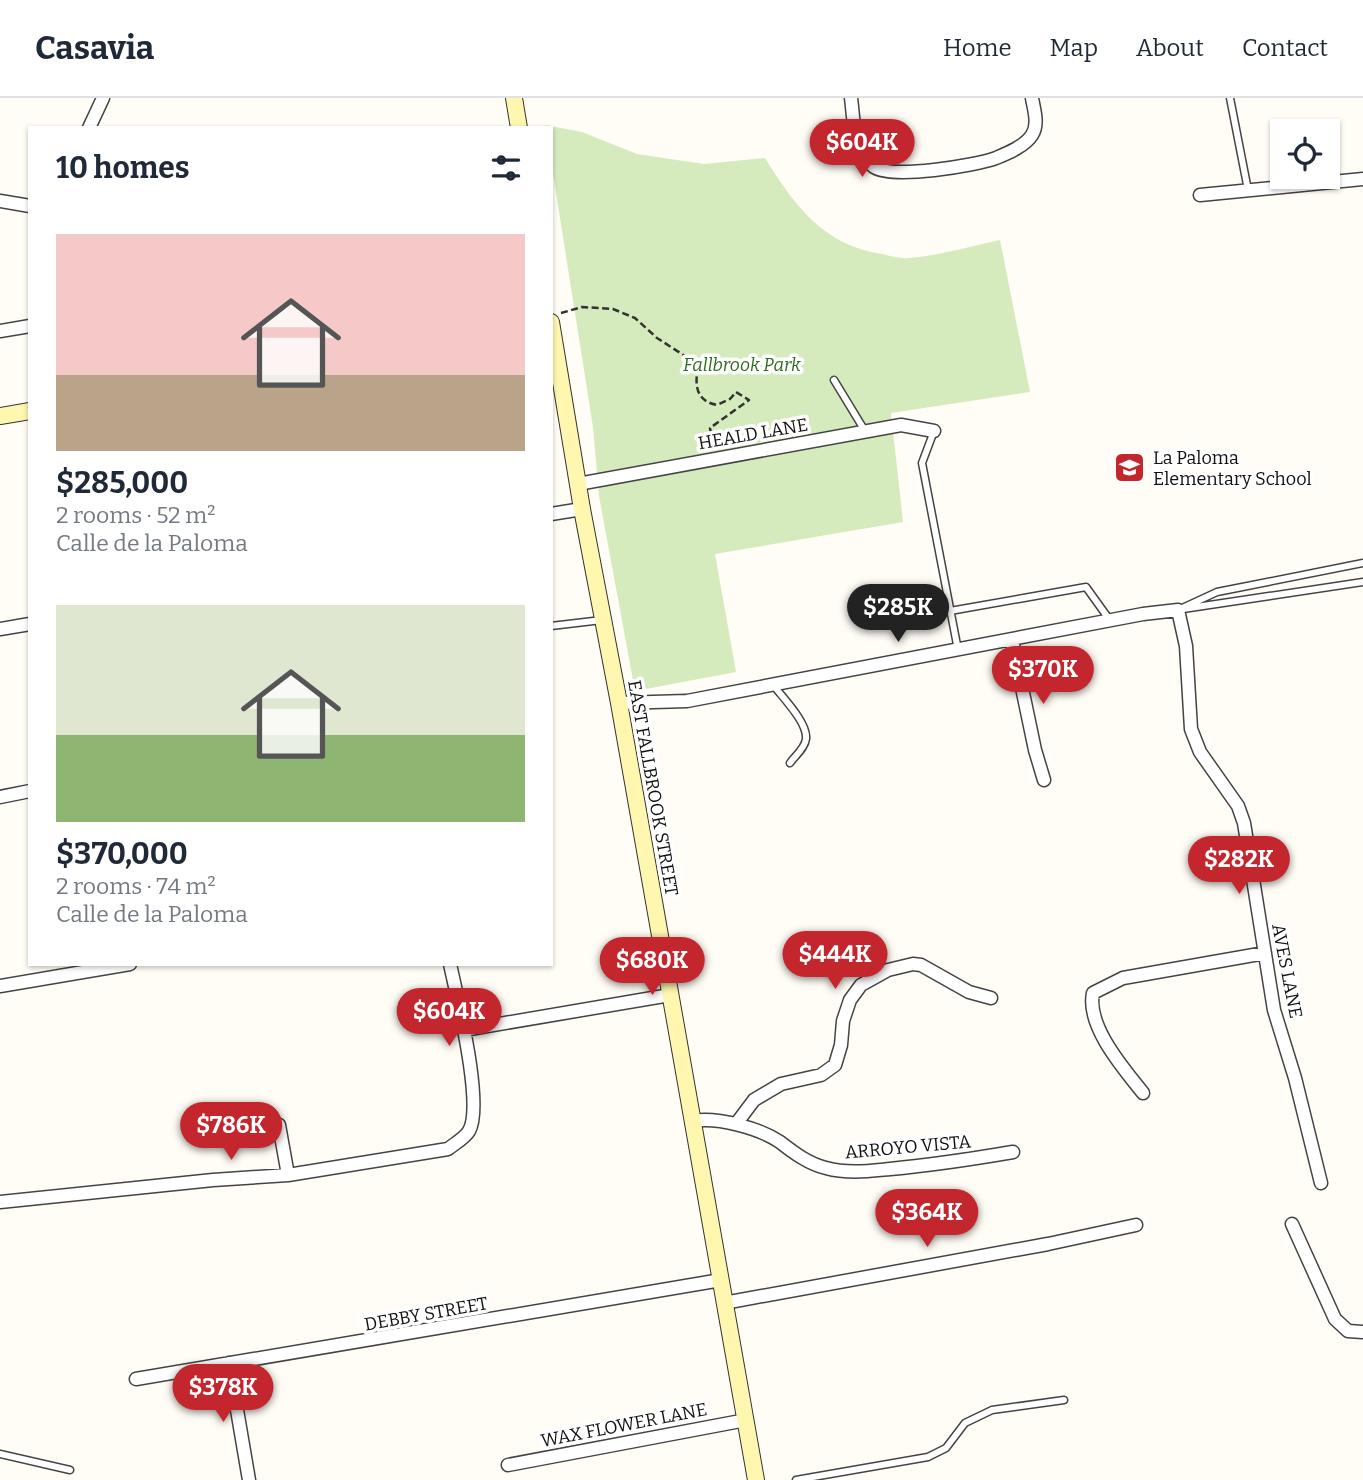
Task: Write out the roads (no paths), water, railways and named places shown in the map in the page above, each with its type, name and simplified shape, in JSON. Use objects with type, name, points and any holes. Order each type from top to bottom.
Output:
[{"type":"main road","points":[[514,98],[519,126]]},
{"type":"main road","name":"EAST FALLBROOK STREET","points":[[553,334],[756,1480]]},
{"type":"main road","points":[[0,416],[28,411]]},
{"type":"street","points":[[90,126],[103,98]]},
{"type":"street","points":[[851,98],[860,152],[875,168],[909,174],[995,158],[1022,145],[1032,135],[1036,124],[1032,98]]},
{"type":"street","points":[[1200,195],[1363,179]]},
{"type":"street","points":[[0,201],[28,206]]},
{"type":"street","points":[[0,331],[28,326]]},
{"type":"street","name":"HEALD LANE","points":[[578,484],[901,425],[934,431]]},
{"type":"street","points":[[553,514],[582,509]]},
{"type":"street","points":[[619,703],[687,701],[1178,610]]},
{"type":"street","name":"AVES LANE","points":[[1178,610],[1186,646],[1191,729],[1200,752],[1238,806],[1244,823],[1274,1010],[1296,1078],[1321,1183]]},
{"type":"street","points":[[0,629],[28,624]]},
{"type":"street","points":[[1012,640],[1044,780]]},
{"type":"street","points":[[0,797],[28,791]]},
{"type":"street","points":[[1143,1093],[1118,1062],[1105,1040],[1091,1002],[1093,993],[1123,978],[1265,953]]},
{"type":"street","points":[[736,1124],[754,1100],[781,1084],[821,1075],[835,1065],[850,1000],[861,985],[888,970],[913,964],[921,965],[969,992],[991,999]]},
{"type":"street","points":[[0,986],[118,966]]},
{"type":"street","points":[[0,1202],[288,1175],[448,1149],[469,1132],[475,1108],[464,1030],[450,966]]},
{"type":"street","points":[[464,1030],[670,995]]},
{"type":"street","name":"ARROYO VISTA","points":[[693,1121],[705,1119],[736,1124],[778,1141],[793,1153],[824,1168],[848,1172],[944,1164],[1013,1152]]},
{"type":"street","points":[[279,1125],[288,1175]]},
{"type":"street","points":[[1292,1224],[1335,1319],[1348,1331],[1363,1332]]},
{"type":"street","points":[[724,1303],[1048,1244],[1136,1225]]},
{"type":"street","name":"DEBBY STREET","points":[[136,1379],[721,1280]]},
{"type":"street","points":[[229,1363],[249,1480]]},
{"type":"street","name":"WAX FLOWER LANE","points":[[508,1465],[746,1420]]},
{"type":"lane","points":[[1230,98],[1248,190]]},
{"type":"lane","points":[[834,380],[866,432]]},
{"type":"lane","points":[[934,431],[922,463],[958,650]]},
{"type":"lane","points":[[1178,610],[1217,592],[1363,563]]},
{"type":"lane","points":[[1178,610],[1363,582]]},
{"type":"lane","points":[[950,611],[1087,587],[1110,621]]},
{"type":"lane","points":[[553,626],[603,619]]},
{"type":"lane","points":[[772,684],[798,716],[805,732],[804,744],[790,763]]},
{"type":"lane","points":[[796,1480],[928,1457],[946,1448],[965,1423],[992,1410],[1064,1400]]},
{"type":"lane","points":[[0,1454],[70,1470]]},
{"type":"place","name":"La Paloma Elementary School","points":[[1130,468]]},
{"type":"park label","name":"Fallbrook Park","points":[[742,365]]}]
